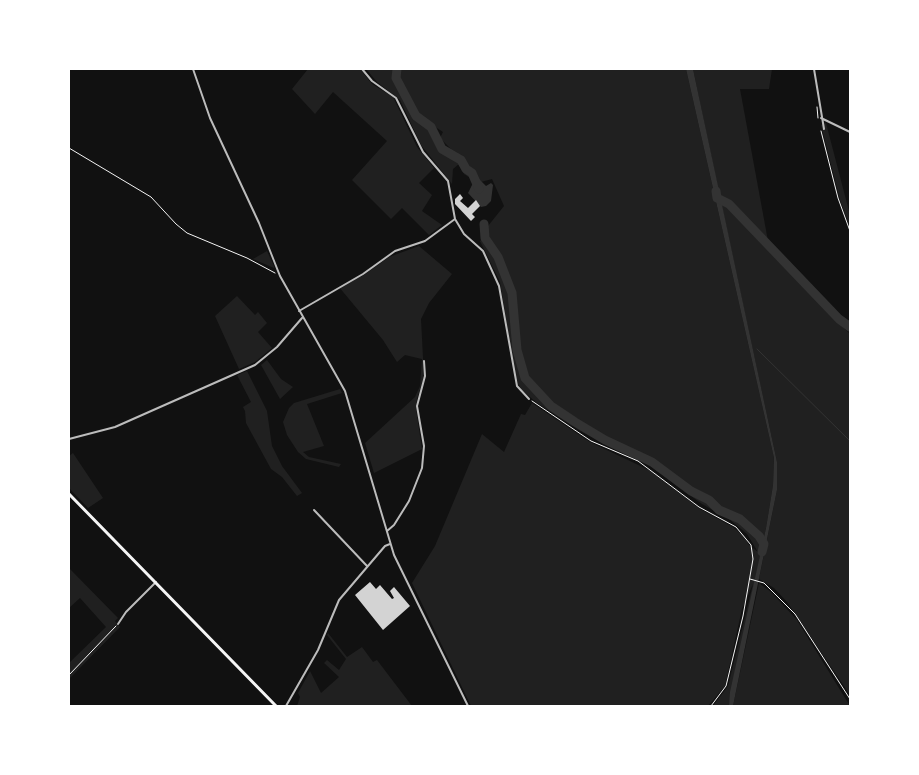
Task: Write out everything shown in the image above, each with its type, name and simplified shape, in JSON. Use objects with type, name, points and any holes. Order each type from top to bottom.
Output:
[{"type":"main road","points":[[69,494],[276,706]]},
{"type":"street","points":[[193,69],[210,118],[259,222],[280,276],[345,391],[380,502],[390,544],[468,706]]},
{"type":"street","points":[[362,69],[372,81],[396,98],[422,152],[448,181],[455,219],[464,234],[483,251],[499,286],[517,386],[529,399]]},
{"type":"street","points":[[814,69],[824,129]]},
{"type":"street","points":[[821,118],[850,132]]},
{"type":"street","points":[[299,311],[363,274],[396,251],[425,241],[455,219]]},
{"type":"street","points":[[69,439],[115,427],[255,365],[277,347],[302,317]]},
{"type":"street","points":[[386,532],[394,525],[409,501],[422,468],[424,446],[418,406],[425,376],[424,361]]},
{"type":"street","points":[[314,510],[367,566]]},
{"type":"street","points":[[286,706],[318,650],[334,609],[367,566],[385,546],[390,544]]},
{"type":"street","points":[[118,624],[126,612],[156,582]]},
{"type":"path","points":[[820,126],[838,198],[850,231]]},
{"type":"path","points":[[69,148],[151,197],[187,233],[247,258],[280,276]]},
{"type":"path","points":[[529,399],[591,441],[638,461],[699,507],[736,527],[746,536],[752,551],[749,579],[726,686],[711,706]]},
{"type":"path","points":[[749,579],[760,581],[776,593],[795,614],[850,699]]},
{"type":"path","points":[[69,675],[118,624]]},
{"type":"shaded area","points":[[308,69],[360,69],[372,84],[393,97],[417,147],[434,168],[419,183],[432,195],[422,211],[442,225],[429,235],[402,208],[391,219],[352,180],[387,141],[333,92],[315,114],[292,89]]},
{"type":"shaded area","points":[[366,69],[686,69],[774,458],[773,485],[766,528],[729,706],[713,706],[728,686],[753,584],[742,609],[725,686],[708,706],[471,706],[412,583],[435,546],[482,434],[504,452],[521,414],[525,415],[532,403],[590,442],[651,471],[700,509],[733,527],[758,552],[747,534],[729,519],[702,504],[652,467],[580,431],[537,403],[522,390],[518,384],[514,369],[500,282],[480,241],[487,236],[488,226],[504,206],[492,179],[481,182],[477,178],[475,181],[464,174],[459,164],[453,169],[452,184],[421,145],[400,100],[377,82]],"holes":[[[417,115],[443,132],[440,138],[451,149],[463,156],[459,162],[450,157],[449,149],[433,138],[424,123],[416,119]]]},
{"type":"shaded area","points":[[686,69],[693,69],[777,462],[777,490],[733,706],[729,706],[730,692],[766,528],[773,485],[774,458]]},
{"type":"shaded area","points":[[693,69],[772,69],[769,89],[740,89],[768,241],[730,201],[720,198]]},
{"type":"shaded area","points":[[826,123],[850,215],[850,227],[840,200],[821,125]]},
{"type":"shaded area","points":[[478,178],[486,186],[491,183],[493,185],[491,201],[486,206],[481,207],[468,193],[475,179]]},
{"type":"shaded area","points":[[721,202],[734,212],[757,239],[850,334],[850,695],[787,602],[774,588],[759,579],[777,490],[777,462]]},
{"type":"shaded area","points":[[419,246],[452,274],[429,303],[421,319],[424,377],[416,409],[422,449],[374,473],[365,443],[415,397],[420,386],[422,359],[405,355],[397,362],[383,340],[339,287],[364,275],[389,257]]},
{"type":"shaded area","points":[[267,251],[274,266],[274,268],[253,259]]},
{"type":"shaded area","points":[[237,296],[255,315],[258,312],[267,323],[258,332],[272,348],[255,362],[239,369],[215,316]]},
{"type":"shaded area","points":[[267,360],[281,379],[293,387],[280,399],[261,365]]},
{"type":"shaded area","points":[[247,371],[267,411],[272,446],[282,466],[302,493],[297,496],[282,477],[271,469],[246,423],[243,407],[251,402],[237,375]]},
{"type":"shaded area","points":[[340,389],[342,393],[307,404],[324,446],[303,452],[309,457],[341,464],[339,467],[306,459],[298,452],[287,435],[283,422],[289,408],[294,403]]},
{"type":"shaded area","points":[[73,453],[103,498],[88,508],[69,488],[69,456]]},
{"type":"shaded area","points":[[69,568],[118,618],[115,621],[120,627],[69,679],[69,663],[106,627],[80,598],[69,608]]},
{"type":"shaded area","points":[[759,583],[771,592],[797,620],[850,706],[733,706]]},
{"type":"shaded area","points":[[328,633],[347,657],[362,647],[373,662],[377,660],[412,706],[297,706],[300,697],[298,693],[310,671],[321,693],[339,677],[324,663],[327,660],[339,670],[346,659],[327,635]]},
{"type":"building","points":[[460,194],[463,198],[460,201],[468,208],[476,200],[480,206],[472,214],[475,217],[471,221],[455,204],[455,199]]},
{"type":"building","points":[[370,582],[376,589],[380,585],[392,599],[394,598],[390,591],[394,587],[410,606],[383,630],[355,595]]},
{"type":"waterway","points":[[397,69],[396,78],[416,116],[431,127],[442,149],[461,160],[466,169],[472,173],[479,189]]},
{"type":"waterway","points":[[716,191],[717,198],[729,204],[839,319],[850,327]]},
{"type":"waterway","points":[[484,224],[485,238],[498,257],[512,293],[517,350],[525,378],[551,406],[575,422],[605,440],[652,462],[691,491],[709,500],[719,510],[740,519],[759,536],[764,544],[762,552]]},
{"type":"waterway","points":[[757,349],[850,441]]}]
